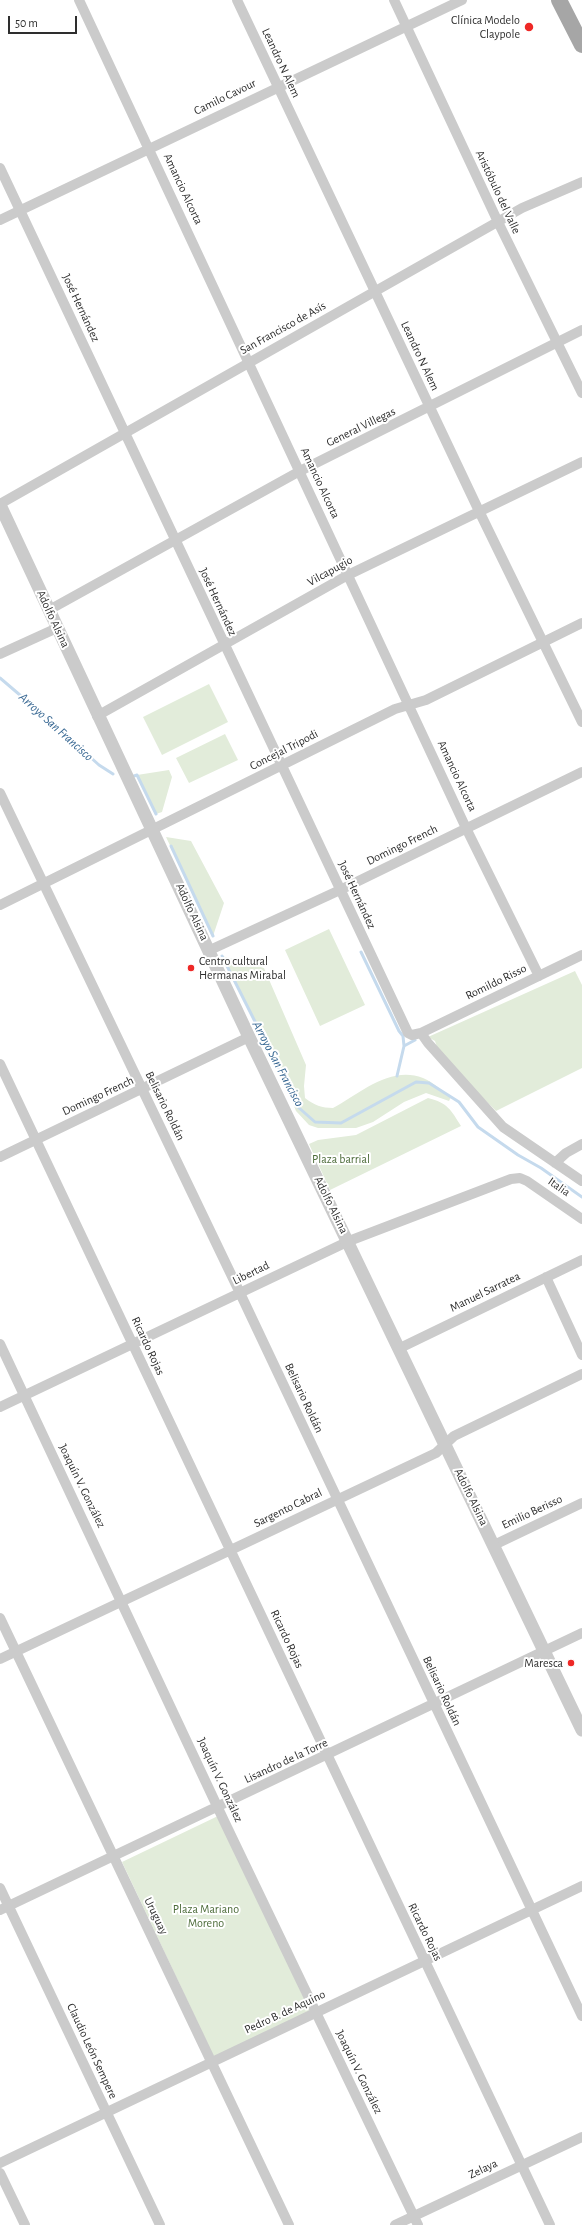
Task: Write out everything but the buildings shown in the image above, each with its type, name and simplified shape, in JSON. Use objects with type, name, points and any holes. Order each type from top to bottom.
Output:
[{"type":"main road","points":[[559,0],[582,45]]},
{"type":"street","name":"Amancio Alcorta","points":[[79,0],[410,705],[466,828],[539,976]]},
{"type":"street","name":"Leandro N Alem","points":[[236,0],[479,511],[582,722]]},
{"type":"street","name":"Aristóbulo del Valle","points":[[394,0],[498,222],[582,393]]},
{"type":"street","name":"Camilo Cavour","points":[[0,220],[277,86],[462,0]]},
{"type":"street","name":"José Hernández","points":[[0,168],[282,765],[404,1028],[412,1035],[421,1033]]},
{"type":"street","name":"San Francisco de Asís","points":[[0,505],[249,362],[498,222],[539,200],[582,182]]},
{"type":"street","name":"General Villegas","points":[[49,610],[300,471],[582,330]]},
{"type":"street","name":"Vilcapugio","points":[[98,716],[348,575],[582,462]]},
{"type":"street","name":"Adolfo Alsina","points":[[0,505],[56,628],[210,950],[249,1037],[349,1241],[582,1730]]},
{"type":"street","name":"Concejal Tripodi","points":[[0,906],[395,709],[426,700],[582,623]]},
{"type":"street","points":[[0,654],[56,628]]},
{"type":"street","name":"Domingo French","points":[[210,950],[340,890],[582,772]]},
{"type":"street","name":"Belisario Roldán","points":[[0,793],[240,1293],[582,2016]]},
{"type":"street","name":"Romildo Risso","points":[[421,1033],[539,976],[581,958]]},
{"type":"street","name":"Italia","points":[[421,1033],[428,1043],[504,1127],[582,1181]]},
{"type":"street","name":"Domingo French","points":[[0,1157],[249,1037]]},
{"type":"street","name":"Ricardo Rojas","points":[[0,1064],[550,2225]]},
{"type":"street","points":[[556,1163],[566,1152],[582,1144]]},
{"type":"street","name":"Italia","points":[[520,1178],[527,1181],[582,1219]]},
{"type":"street","name":"Libertad","points":[[0,1407],[349,1241],[511,1179],[520,1178]]},
{"type":"street","name":"Manuel Sarratea","points":[[400,1348],[582,1260]]},
{"type":"street","points":[[546,1277],[582,1355]]},
{"type":"street","name":"Joaquín V. González","points":[[0,1344],[218,1807],[416,2220]]},
{"type":"street","name":"Sargento Cabral","points":[[0,1659],[436,1453],[454,1436],[582,1374]]},
{"type":"street","name":"Emilio Berisso","points":[[494,1545],[582,1503]]},
{"type":"street","name":"Uruguay","points":[[0,1618],[288,2225]]},
{"type":"street","name":"Lisandro de la Torre","points":[[4,1908],[327,1756],[582,1633]]},
{"type":"street","name":"Pedro B. de Aquino","points":[[0,2163],[582,1886]]},
{"type":"street","name":"Claudio León Sempere","points":[[0,1888],[4,1908],[106,2112],[160,2225]]},
{"type":"street","name":"Zelaya","points":[[395,2225],[416,2220],[582,2137]]},
{"type":"street","points":[[0,2173],[25,2225]]},
{"type":"green space","points":[[209,684],[228,722],[162,755],[143,717]]},
{"type":"green space","points":[[225,734],[238,760],[189,783],[176,758]]},
{"type":"green space","points":[[169,770],[172,777],[162,812],[156,814],[137,775]]},
{"type":"green space","points":[[166,837],[191,841],[224,903],[213,936]]},
{"type":"green space","points":[[329,929],[365,1005],[320,1026],[285,950]]},
{"type":"green space","points":[[222,956],[264,968],[306,1065],[304,1086],[305,1098],[308,1100],[322,1107],[333,1108],[376,1082],[399,1075],[411,1075],[423,1078],[434,1084],[451,1097],[449,1101],[426,1093],[404,1102],[373,1122],[356,1128],[318,1128],[309,1125],[296,1111],[292,1101],[293,1098]]},
{"type":"green space","points":[[575,971],[582,985],[582,1068],[496,1111],[439,1053],[435,1041],[428,1037]]},
{"type":"green space","name":"Plaza barrial","points":[[428,1098],[445,1105],[461,1126],[330,1190],[309,1144],[318,1140],[356,1135]]},
{"type":"green space","name":"Plaza Mariano Moreno","points":[[218,1816],[310,2011],[214,2057],[122,1862]]},
{"type":"waterway","name":"Arroyo San Francisco","points":[[0,678],[99,765],[113,774]]},
{"type":"waterway","name":"Arroyo San Francisco","points":[[134,776],[137,775],[156,814]]},
{"type":"waterway","name":"Arroyo San Francisco","points":[[171,846],[213,936]]},
{"type":"waterway","points":[[361,952],[399,1031],[403,1036],[404,1046]]},
{"type":"waterway","name":"Arroyo San Francisco","points":[[222,956],[298,1107],[315,1122],[341,1123],[416,1082],[429,1083],[459,1102],[478,1127],[582,1197]]},
{"type":"waterway","points":[[397,1076],[404,1046],[415,1040]]},
{"type":"place","name":"Clínica Modelo Claypole","points":[[529,27]]},
{"type":"place","name":"Centro cultural Hermanas Mirabal","points":[[191,968]]},
{"type":"place","name":"Maresca","points":[[571,1663]]}]
